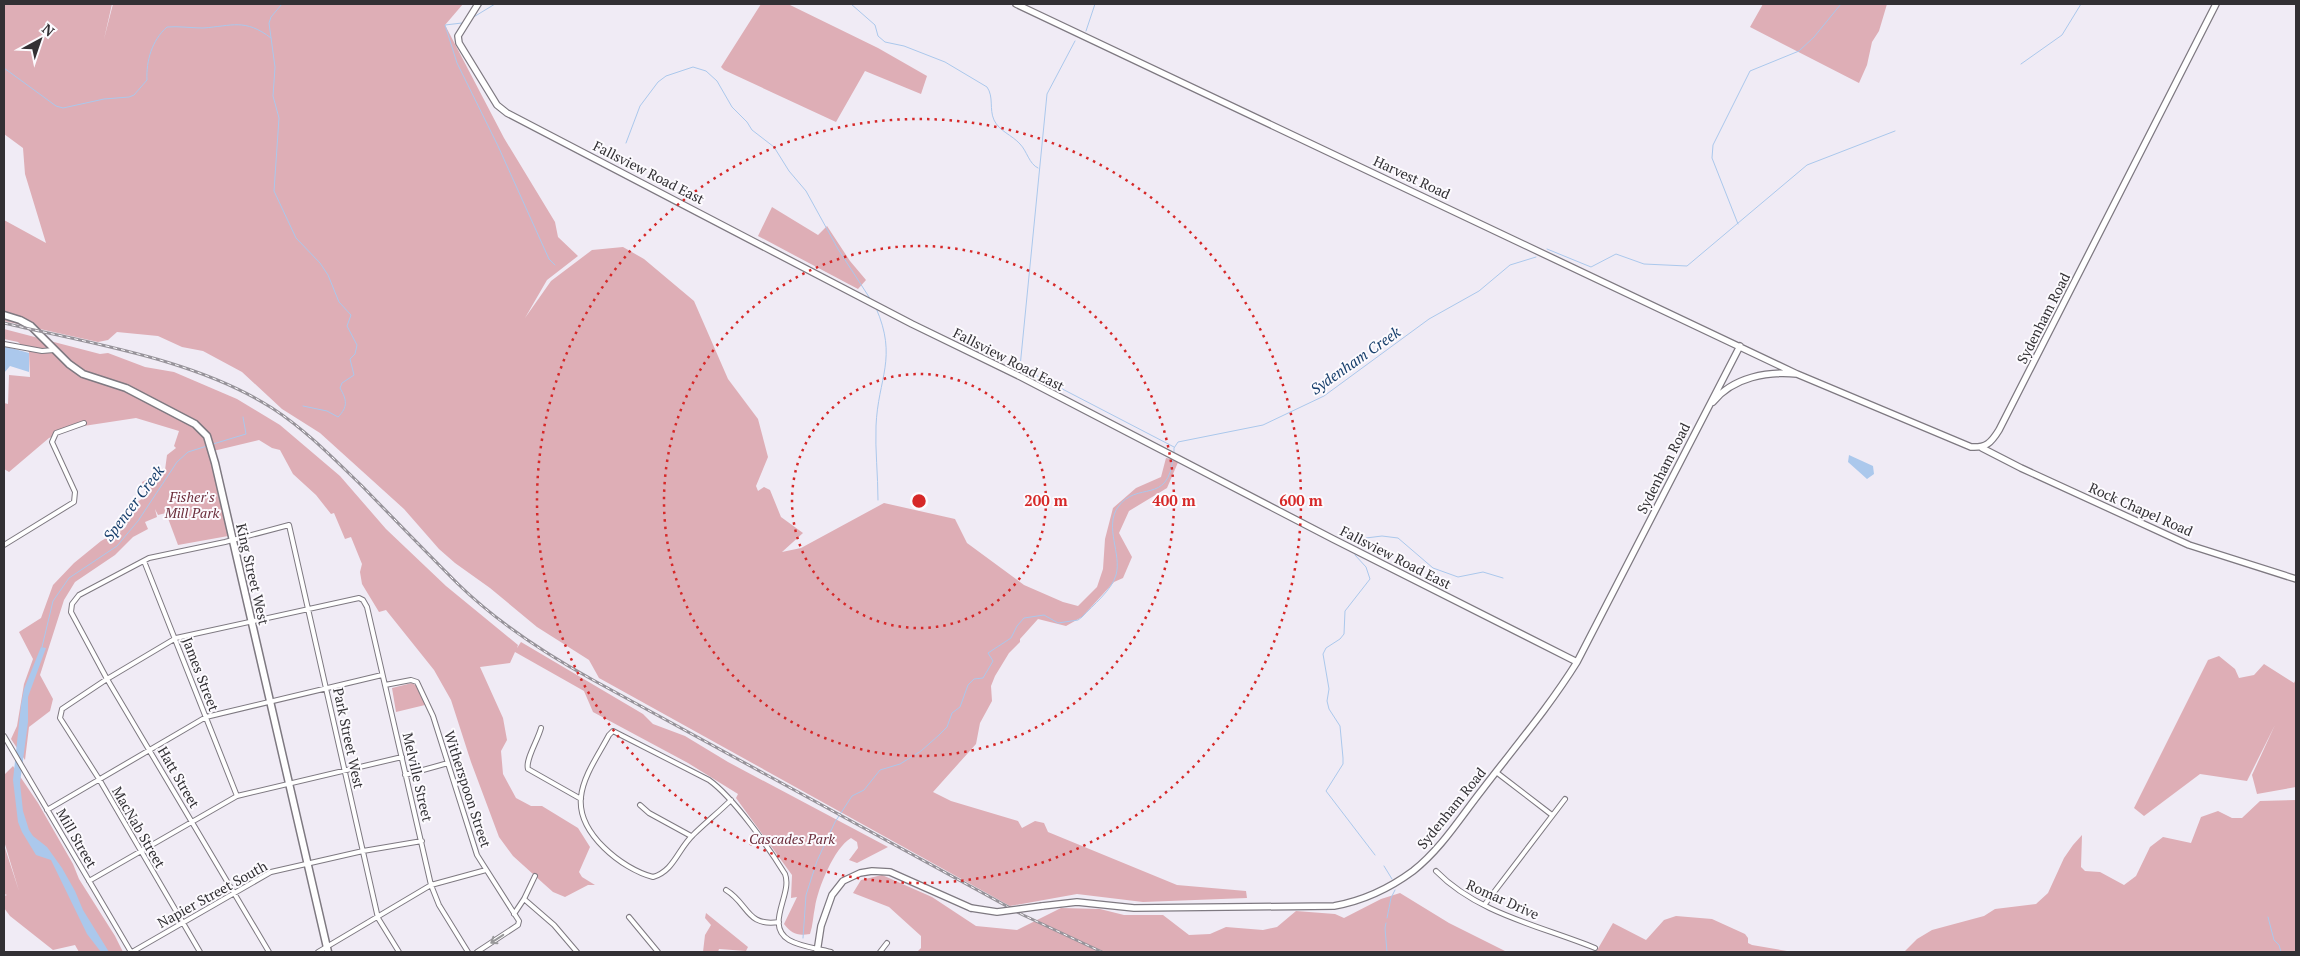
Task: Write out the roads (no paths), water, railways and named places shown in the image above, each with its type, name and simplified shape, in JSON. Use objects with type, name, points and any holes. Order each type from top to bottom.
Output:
[{"type":"main road","name":"King Street West","points":[[4,315],[31,326],[54,350],[82,374],[126,388],[187,419],[201,428],[210,442],[327,950]]},
{"type":"street","name":"Fallsview Road East","points":[[478,4],[458,36],[459,43],[497,104],[507,113],[738,231],[912,324],[1021,377],[1325,535],[1577,662]]},
{"type":"street","name":"Harvest Road","points":[[1016,4],[1797,374]]},
{"type":"street","name":"Sydenham Road","points":[[1706,411],[1725,390],[1744,379],[1768,373],[1797,374],[1971,447],[1982,448],[1993,440],[2216,4]]},
{"type":"street","points":[[4,344],[42,351],[54,350]]},
{"type":"street","name":"Sydenham Road","points":[[817,950],[829,899],[835,890],[852,876],[872,871],[890,872],[971,908],[997,912],[1076,902],[1134,908],[1334,906],[1351,903],[1396,883],[1429,857],[1496,772],[1577,662],[1740,346]]},
{"type":"street","points":[[4,545],[74,502],[75,492],[52,442],[56,433],[84,423]]},
{"type":"street","name":"Rock Chapel Road","points":[[1982,448],[2021,468],[2189,545],[2296,580]]},
{"type":"street","name":"Park Street West","points":[[232,540],[289,525],[378,918],[398,952]]},
{"type":"street","points":[[144,560],[171,552],[232,540]]},
{"type":"street","name":"Hatt Street","points":[[144,560],[79,595],[72,604],[71,612],[107,679],[269,952]]},
{"type":"street","name":"James Street","points":[[144,560],[237,796]]},
{"type":"street","name":"Melville Street","points":[[308,608],[359,598],[363,600],[385,685],[431,886],[438,905],[468,952]]},
{"type":"street","points":[[107,679],[176,638],[308,608]]},
{"type":"street","points":[[47,810],[206,717],[382,675]]},
{"type":"street","name":"MacNab Street","points":[[107,679],[62,709],[60,718],[200,952]]},
{"type":"street","name":"Witherspoon Street","points":[[385,685],[411,680],[417,682],[433,716],[477,855],[519,922],[518,925],[477,952]]},
{"type":"street","points":[[541,728],[537,742],[527,761],[528,769],[580,799]]},
{"type":"street","points":[[732,800],[691,836],[670,867],[660,875],[647,875],[611,855],[604,849],[584,819],[580,799],[585,783],[608,734],[613,731],[709,780],[732,800],[785,874],[787,888],[779,912],[782,932],[790,940],[817,950],[831,952]]},
{"type":"street","name":"Mill Street","points":[[4,736],[131,952]]},
{"type":"street","points":[[89,881],[237,796],[402,757]]},
{"type":"street","points":[[405,774],[448,764]]},
{"type":"street","points":[[1496,772],[1552,815]]},
{"type":"street","points":[[1485,904],[1565,799]]},
{"type":"street","points":[[640,805],[649,813],[691,836]]},
{"type":"street","name":"Napier Street South","points":[[131,952],[266,874],[363,851],[422,841]]},
{"type":"street","points":[[318,952],[327,950],[431,886],[486,870]]},
{"type":"street","name":"Romar Drive","points":[[1436,871],[1458,892],[1516,920],[1595,948]]},
{"type":"street","points":[[514,914],[536,876]]},
{"type":"street","points":[[726,890],[756,920],[766,924],[779,922]]},
{"type":"street","points":[[524,899],[554,925],[577,952]]},
{"type":"street","points":[[629,918],[658,952]]},
{"type":"street","points":[[880,952],[887,944]]},
{"type":"water","points":[[4,346],[29,353],[29,372],[10,366],[4,373]]},
{"type":"water","points":[[1849,455],[1873,466],[1874,474],[1867,479],[1848,462]]},
{"type":"water","points":[[41,647],[46,648],[28,697],[28,722],[20,783],[23,811],[29,830],[33,836],[47,847],[62,868],[83,910],[109,952],[101,952],[87,934],[51,860],[36,855],[18,822],[13,780],[21,705],[24,689]]},
{"type":"waterway","name":"Spencer Creek","points":[[282,4],[271,17],[269,23],[275,67],[273,96],[279,118],[274,191],[296,238],[320,263],[328,275],[339,302],[351,315],[347,326],[357,345],[355,354],[350,359],[354,375],[342,383],[340,388],[344,396],[345,407],[338,417],[327,411],[303,406]]},
{"type":"waterway","points":[[472,18],[495,4]]},
{"type":"waterway","points":[[851,4],[875,25],[878,36],[885,42],[904,46],[945,62],[987,87],[996,124],[1020,144],[1032,164],[1038,168]]},
{"type":"waterway","points":[[1086,31],[1095,4]]},
{"type":"waterway","points":[[1738,224],[1712,158],[1713,145],[1750,71],[1799,51],[1814,37],[1841,4]]},
{"type":"waterway","points":[[2021,64],[2062,35],[2081,4]]},
{"type":"waterway","points":[[462,23],[445,25],[457,63],[498,146],[549,259],[555,265]]},
{"type":"waterway","name":"Spencer Creek","points":[[4,68],[56,106],[63,108],[134,95],[147,80],[151,51],[157,38],[167,27],[203,28],[238,25],[253,28],[271,38]]},
{"type":"waterway","points":[[1075,41],[1047,94],[1020,367],[1174,447]]},
{"type":"waterway","points":[[626,143],[640,106],[658,82],[666,76],[693,67],[706,71],[717,81],[732,107],[752,130],[774,147],[789,171],[806,191],[838,249],[871,300]]},
{"type":"waterway","name":"Sydenham Creek","points":[[1547,249],[1591,267],[1616,254],[1644,264],[1687,266],[1807,165],[1895,131]]},
{"type":"waterway","name":"Sydenham Creek","points":[[1174,454],[1174,448],[1178,442],[1263,425],[1324,396],[1429,319],[1479,291],[1510,265],[1536,257]]},
{"type":"waterway","points":[[876,308],[886,341],[885,368],[877,409],[876,426],[878,500]]},
{"type":"waterway","name":"Spencer Creek","points":[[213,444],[246,434],[243,417]]},
{"type":"waterway","name":"Spencer Creek","points":[[42,647],[53,601],[69,578],[117,546],[138,521],[177,462],[188,452],[207,446]]},
{"type":"waterway","name":"Sydenham Creek","points":[[803,938],[806,895],[817,861],[835,822],[852,796],[864,790],[880,770],[900,764],[921,751],[947,727],[952,713],[960,707],[968,685],[974,679],[983,678],[993,661],[988,653],[1011,638],[1017,626],[1024,618],[1044,615],[1058,623],[1078,620],[1102,597],[1111,586],[1116,575],[1117,558],[1113,523],[1118,507],[1126,499],[1158,487],[1165,482],[1170,473],[1173,458]]},
{"type":"waterway","points":[[1358,545],[1366,538],[1382,536],[1398,538],[1433,568],[1458,577],[1483,572],[1503,578]]},
{"type":"waterway","points":[[1355,555],[1366,567],[1370,579],[1345,611],[1344,634],[1326,648],[1323,654],[1329,689],[1327,701],[1329,709],[1340,726],[1343,758],[1343,764],[1326,791],[1375,855]]},
{"type":"waterway","points":[[1384,866],[1392,879]]},
{"type":"waterway","points":[[1387,918],[1391,898],[1395,890]]},
{"type":"waterway","points":[[2268,917],[2274,940],[2279,945],[2281,952]]},
{"type":"waterway","points":[[1386,923],[1387,952]]},
{"type":"railway","points":[[4,323],[107,346],[177,365],[242,391],[272,408],[308,435],[363,487],[473,598],[539,648],[593,680],[1023,915],[1102,952]]},
{"type":"park label","name":"Fisher's Mill Park","points":[[192,504]]},
{"type":"park label","name":"Cascades Park","points":[[792,838]]}]
